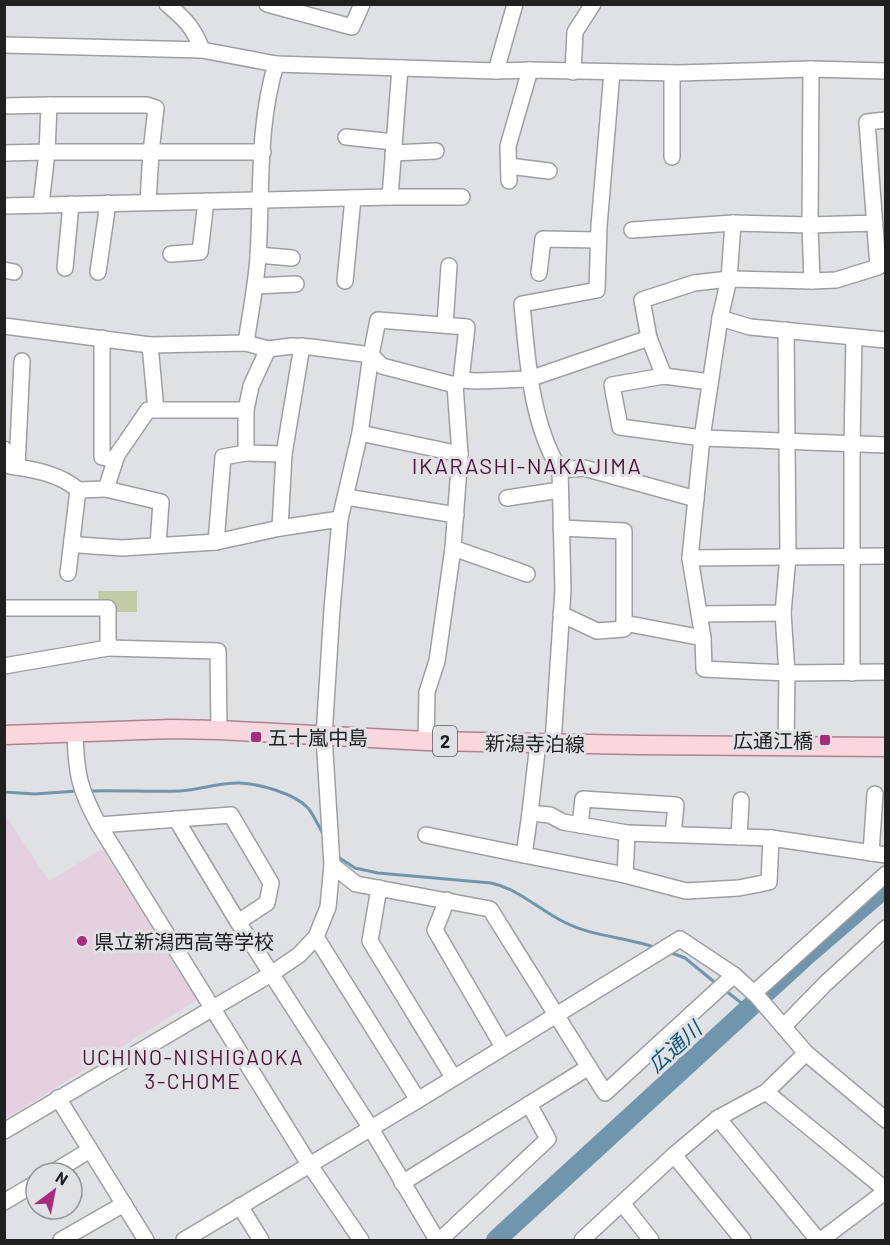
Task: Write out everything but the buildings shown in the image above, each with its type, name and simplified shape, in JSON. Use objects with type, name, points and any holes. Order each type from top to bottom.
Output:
[{"type":"main road","name":"新潟寺泊線","points":[[4,735],[124,729],[219,730],[426,741],[885,747]]},
{"type":"street","points":[[167,4],[189,23],[196,33],[202,50]]},
{"type":"street","points":[[267,4],[352,27],[362,4]]},
{"type":"street","points":[[496,71],[515,4]]},
{"type":"street","points":[[573,72],[575,33],[593,4]]},
{"type":"street","points":[[4,45],[202,50],[276,64],[496,71],[672,73],[811,69],[885,71]]},
{"type":"street","points":[[246,343],[258,255],[259,199],[268,92],[276,64]]},
{"type":"street","points":[[390,197],[400,68]]},
{"type":"street","points":[[811,69],[812,281]]},
{"type":"street","points":[[530,70],[508,146],[509,173],[549,171]]},
{"type":"street","points":[[524,855],[530,813],[545,743],[561,614],[561,528],[560,470],[549,453],[529,378],[522,304],[597,290],[598,240],[612,72]]},
{"type":"street","points":[[672,73],[672,157]]},
{"type":"street","points":[[4,105],[147,105],[156,108],[148,202]]},
{"type":"street","points":[[41,205],[50,105]]},
{"type":"street","points":[[664,376],[650,338],[642,300],[694,283],[729,279],[836,280],[878,267],[867,122],[885,120]]},
{"type":"street","points":[[346,137],[394,147],[436,151]]},
{"type":"street","points":[[4,153],[263,152]]},
{"type":"street","points":[[5,210],[71,204],[462,197]]},
{"type":"street","points":[[345,282],[353,198]]},
{"type":"street","points":[[171,254],[200,252],[206,201]]},
{"type":"street","points":[[98,272],[108,203]]},
{"type":"street","points":[[65,268],[71,204]]},
{"type":"street","points":[[632,230],[733,223],[810,225],[875,223]]},
{"type":"street","points":[[733,223],[729,279],[720,318],[702,438],[690,558],[700,614],[704,669],[787,673],[885,672]]},
{"type":"street","points":[[539,273],[543,239],[598,240]]},
{"type":"street","points":[[258,255],[292,258]]},
{"type":"street","points":[[445,325],[449,267]]},
{"type":"street","points":[[255,286],[296,284]]},
{"type":"street","points":[[720,318],[750,327],[885,340]]},
{"type":"street","points":[[4,1131],[271,974],[298,955],[316,937],[328,907],[332,866],[324,736],[340,519],[360,433],[378,320],[467,327],[458,382],[460,454],[453,548],[437,661],[427,692],[426,741]]},
{"type":"street","points":[[4,326],[150,345],[246,343],[268,349],[302,346],[371,355],[382,366],[458,382],[529,378],[650,338]]},
{"type":"street","points":[[786,330],[788,556],[783,613],[787,673],[786,746]]},
{"type":"street","points":[[852,673],[854,337]]},
{"type":"street","points":[[102,338],[102,457],[115,460]]},
{"type":"street","points":[[150,345],[156,410]]},
{"type":"street","points":[[280,528],[284,454],[302,346]]},
{"type":"street","points":[[246,453],[246,410],[251,386],[268,349]]},
{"type":"street","points":[[17,467],[22,361]]},
{"type":"street","points":[[710,382],[664,376],[612,385],[620,427],[702,438],[885,445]]},
{"type":"street","points":[[106,489],[115,460],[148,410],[246,410]]},
{"type":"street","points":[[360,433],[460,454]]},
{"type":"street","points":[[4,449],[10,466],[56,477],[78,490],[106,489],[161,502],[159,545]]},
{"type":"street","points":[[216,543],[223,457],[246,453],[284,454]]},
{"type":"street","points":[[560,470],[584,468],[696,499]]},
{"type":"street","points":[[68,573],[78,490]]},
{"type":"street","points":[[507,498],[560,490]]},
{"type":"street","points":[[346,497],[456,515]]},
{"type":"street","points":[[72,540],[79,545],[122,548],[216,543],[280,528],[340,519]]},
{"type":"street","points":[[561,528],[624,531],[624,630],[597,631],[561,614]]},
{"type":"street","points":[[453,548],[527,574]]},
{"type":"street","points":[[690,558],[885,556]]},
{"type":"street","points":[[4,608],[108,608],[108,648]]},
{"type":"street","points":[[700,614],[783,613]]},
{"type":"street","points":[[624,624],[703,638]]},
{"type":"street","points":[[4,666],[108,648],[218,651],[219,730]]},
{"type":"street","points":[[75,732],[76,766],[80,783],[99,825],[309,1164],[361,1240]]},
{"type":"street","points":[[530,813],[550,815],[563,822],[627,833],[771,838],[878,854],[875,794]]},
{"type":"street","points":[[580,825],[583,799],[676,805],[673,834]]},
{"type":"street","points":[[739,837],[741,800]]},
{"type":"street","points":[[99,825],[231,815],[272,883],[267,903],[238,922]]},
{"type":"street","points":[[176,819],[238,922],[370,1127],[402,1183],[439,1240],[548,1139],[529,1104]]},
{"type":"street","points":[[625,875],[627,833]]},
{"type":"street","points":[[426,835],[625,875],[686,891],[739,888],[769,882],[771,838]]},
{"type":"street","points":[[332,866],[356,884],[490,909],[605,1093],[734,975]]},
{"type":"street","points":[[756,995],[885,874]]},
{"type":"street","points":[[379,888],[370,941],[453,1077]]},
{"type":"street","points":[[447,900],[435,930],[503,1047]]},
{"type":"street","points":[[782,1024],[885,928]]},
{"type":"street","points":[[316,937],[418,1100]]},
{"type":"street","points":[[184,1240],[680,939],[734,975],[756,995],[806,1053],[885,1120]]},
{"type":"street","points":[[582,1240],[674,1155],[718,1118],[766,1092],[806,1053]]},
{"type":"street","points":[[402,1183],[589,1067]]},
{"type":"street","points":[[718,1118],[820,1240],[885,1191],[766,1092]]},
{"type":"street","points":[[58,1098],[146,1240]]},
{"type":"street","points":[[72,1161],[90,1150]]},
{"type":"street","points":[[674,1155],[743,1240]]},
{"type":"street","points":[[4,1202],[24,1190]]},
{"type":"street","points":[[622,1203],[651,1240]]},
{"type":"street","points":[[61,1240],[124,1204]]},
{"type":"street","points":[[240,1206],[261,1240]]},
{"type":"shaded area","name":"県立新潟西高等学校","points":[[4,813],[49,881],[102,849],[197,1000],[5,1119]]},
{"type":"green space","points":[[98,591],[137,591],[137,612],[115,612],[99,605]]},
{"type":"waterway","points":[[87,791],[180,791],[232,783],[257,785],[276,790],[302,803],[308,808],[324,836]]},
{"type":"waterway","points":[[4,792],[35,794],[77,791]]},
{"type":"waterway","points":[[338,857],[355,868],[378,873],[491,883],[511,890],[575,927],[657,948]]},
{"type":"waterway","name":"広通川","points":[[496,1240],[807,955],[886,887]]},
{"type":"waterway","points":[[669,952],[685,958],[718,985]]},
{"type":"waterway","points":[[726,991],[749,1009]]},
{"type":"place","name":"五十嵐中島","points":[[256,737]]},
{"type":"place","name":"広通江橋","points":[[825,740]]},
{"type":"place","name":"県立新潟西高等学校","points":[[82,941]]},
{"type":"district","name":"IKARASHI-NAKAJIMA","points":[[527,465]]},
{"type":"district","name":"UCHINO-NISHIGAOKA 3-CHOME","points":[[193,1068]]}]
